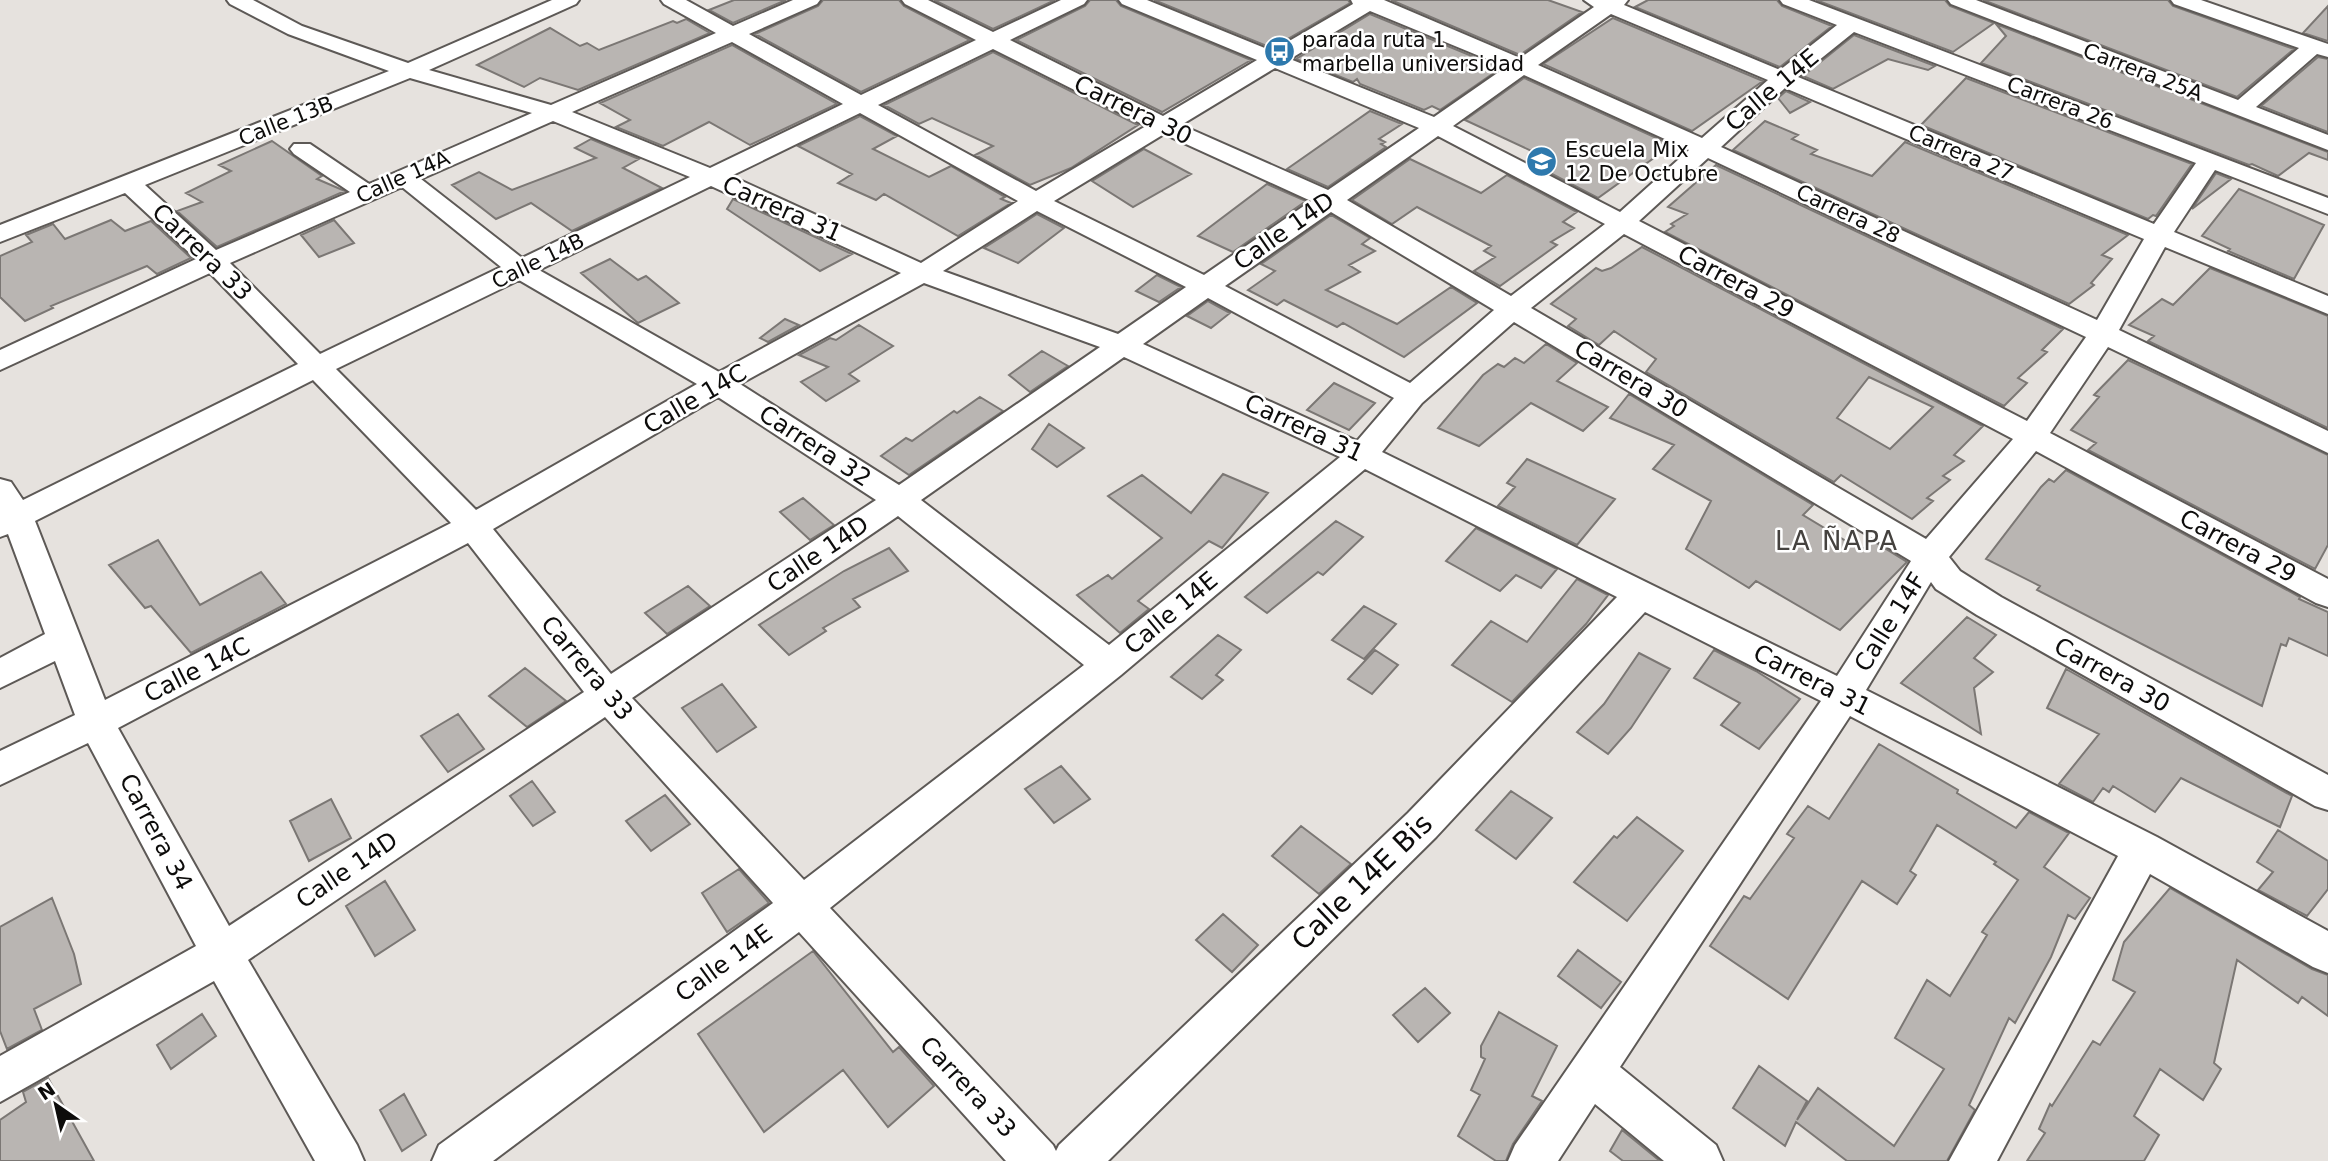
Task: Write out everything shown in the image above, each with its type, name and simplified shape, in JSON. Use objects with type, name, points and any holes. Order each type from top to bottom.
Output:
[{"type":"street","name":"Carrera 31","points":[[237,0],[295,30],[410,71],[552,112],[712,177],[922,273],[1122,345],[1362,455],[1844,696],[2143,849],[2328,954]]},
{"type":"street","name":"Calle 13B","points":[[0,234],[410,71],[569,0]]},
{"type":"street","points":[[671,0],[1036,201],[1205,286],[1412,396]]},
{"type":"street","name":"Calle 14A","points":[[0,361],[213,261],[810,0]]},
{"type":"street","name":"Carrera 30","points":[[912,0],[1165,126],[1329,200],[1930,557],[1948,580],[1989,606],[2328,794]]},
{"type":"street","name":"Calle 14B","points":[[6,511],[521,270],[1077,0]]},
{"type":"street","name":"Carrera 29","points":[[1129,0],[1437,127],[2032,436],[2328,594]]},
{"type":"street","name":"Carrera 26","points":[[1790,0],[1844,15],[2328,207]]},
{"type":"street","name":"Carrera 25A","points":[[1958,0],[2328,143]]},
{"type":"street","points":[[2181,0],[2321,48]]},
{"type":"street","points":[[2230,16],[2252,0]]},
{"type":"street","name":"Calle 14C","points":[[0,769],[473,526],[719,384],[922,273],[1036,201],[1277,60],[1368,1]]},
{"type":"street","name":"Carrera 28","points":[[1368,1],[1522,66],[2104,332],[2328,443]]},
{"type":"street","name":"Calle 14D","points":[[0,1080],[222,954],[608,696],[899,500],[1437,127],[1607,2]]},
{"type":"street","name":"Carrera 27","points":[[1607,2],[1782,79],[2328,306]]},
{"type":"street","name":"Calle 14E","points":[[456,1161],[801,906],[1109,665],[1362,455],[1412,396],[1512,309],[1622,223],[1782,79],[1844,15]]},
{"type":"street","points":[[2240,110],[2321,48]]},
{"type":"street","points":[[302,149],[367,193]]},
{"type":"street","name":"Calle 14F","points":[[1531,1161],[1844,696],[1930,557],[2032,436],[2104,332],[2159,235],[2210,160]]},
{"type":"street","name":"Carrera 32","points":[[404,177],[521,270],[719,384],[899,500],[1109,665]]},
{"type":"street","name":"Carrera 33","points":[[129,183],[213,261],[473,526],[608,696],[1037,1161]]},
{"type":"street","name":"Carrera 34","points":[[6,511],[65,640],[96,722],[222,954],[341,1161]]},
{"type":"street","name":"Calle 14E Bis","points":[[1075,1161],[1422,825],[1641,594]]},
{"type":"street","points":[[0,674],[65,640]]},
{"type":"street","points":[[1972,1161],[2143,849]]},
{"type":"street","points":[[1592,1073],[1700,1161]]},
{"type":"building","points":[[734,0],[786,0],[733,23],[709,10]]},
{"type":"building","points":[[823,0],[899,0],[904,6],[970,40],[861,92],[755,34],[818,6]]},
{"type":"building","points":[[934,0],[1055,0],[993,29]]},
{"type":"building","points":[[1090,0],[1116,0],[1121,6],[1251,60],[1162,112],[1016,40],[1085,6]]},
{"type":"building","points":[[1154,0],[1348,0],[1350,3],[1272,48]]},
{"type":"building","points":[[1391,0],[1548,0],[1582,12],[1520,55]]},
{"type":"building","points":[[1648,0],[1777,0],[1782,6],[1832,26],[1780,67],[1635,7]]},
{"type":"building","points":[[1816,0],[1945,0],[1950,6],[1994,23],[1953,52]]},
{"type":"building","points":[[1983,0],[2168,0],[2173,6],[2294,49],[2237,97]]},
{"type":"building","points":[[2328,6],[2328,41],[2303,33]]},
{"type":"building","points":[[1370,14],[1501,68],[1440,110],[1432,106],[1424,110],[1360,84],[1357,79],[1353,82],[1296,59]]},
{"type":"building","points":[[1613,18],[1763,81],[1692,131],[1543,64]]},
{"type":"building","points":[[686,19],[710,33],[578,90],[540,78],[524,87],[477,65],[550,28],[580,46],[587,43],[599,50],[673,21],[677,23]]},
{"type":"building","points":[[1996,24],[2328,152],[2328,160],[2309,153],[2278,176],[1981,63],[2006,36]]},
{"type":"building","points":[[1854,35],[1935,66],[1928,70],[1888,59],[1833,89],[1803,76]]},
{"type":"building","points":[[732,45],[837,104],[750,145],[709,122],[663,146],[616,127],[630,120],[600,103]]},
{"type":"building","points":[[993,52],[1138,125],[1071,168],[1030,185],[975,155],[993,146],[932,118],[919,124],[884,105]]},
{"type":"building","points":[[2318,57],[2328,59],[2328,132],[2261,106]]},
{"type":"building","points":[[1524,78],[1672,145],[1598,198],[1527,161],[1538,154],[1465,120]]},
{"type":"building","points":[[1966,78],[2192,164],[2156,216],[2148,219],[1921,125]]},
{"type":"building","points":[[1786,91],[1810,102],[1790,113],[1778,98]]},
{"type":"building","points":[[1370,111],[1402,124],[1379,139],[1385,142],[1381,144],[1386,147],[1328,187],[1287,169]]},
{"type":"building","points":[[860,116],[897,136],[873,149],[929,177],[951,166],[1011,203],[958,236],[884,194],[876,200],[838,183],[852,174],[798,146]]},
{"type":"building","points":[[1765,121],[1798,135],[1792,139],[1817,150],[1811,154],[1872,176],[1905,142],[2128,235],[2102,255],[2112,259],[2091,283],[2094,285],[2069,304],[1733,150]]},
{"type":"building","points":[[591,139],[639,159],[623,168],[662,188],[572,231],[531,203],[496,219],[452,185],[479,172],[512,190],[596,158],[575,148]]},
{"type":"building","points":[[272,141],[322,176],[317,179],[345,191],[217,247],[177,211],[202,202],[186,193],[231,171],[219,165]]},
{"type":"building","points":[[1144,149],[1191,174],[1133,207],[1092,181]]},
{"type":"building","points":[[1410,159],[1481,193],[1507,175],[1577,212],[1563,222],[1574,228],[1551,242],[1557,245],[1500,286],[1474,271],[1495,257],[1484,251],[1491,246],[1417,207],[1392,224],[1352,200]]},
{"type":"building","points":[[1716,165],[2063,329],[2042,350],[2047,352],[2018,378],[2027,383],[2004,406],[1665,232],[1674,226],[1671,224],[1687,214],[1668,207]]},
{"type":"building","points":[[2216,173],[2231,179],[2192,209]]},
{"type":"building","points":[[1267,184],[1306,201],[1233,252],[1198,236]]},
{"type":"building","points":[[2239,189],[2324,225],[2294,279],[2228,251],[2230,249],[2202,236]]},
{"type":"building","points":[[733,199],[852,254],[820,271],[727,209]]},
{"type":"building","points":[[1037,214],[1064,228],[1018,263],[984,248]]},
{"type":"building","points":[[1331,215],[1370,238],[1362,244],[1375,251],[1349,265],[1360,272],[1326,290],[1397,324],[1451,287],[1477,303],[1404,357],[1343,323],[1337,327],[1284,300],[1277,305],[1248,290],[1275,271],[1261,264]]},
{"type":"building","points":[[111,220],[125,231],[151,221],[191,258],[157,274],[147,266],[51,306],[53,308],[25,321],[0,297],[0,256],[32,242],[26,235],[53,224],[65,239]]},
{"type":"building","points":[[334,220],[354,243],[319,257],[301,235]]},
{"type":"building","points":[[1642,247],[1983,426],[1954,455],[1964,461],[1943,476],[1950,480],[1927,498],[1933,501],[1912,519],[1841,475],[1834,482],[1646,372],[1656,359],[1614,331],[1599,345],[1568,326],[1576,319],[1551,304],[1596,268],[1602,271]],"holes":[[[1869,377],[1933,407],[1890,449],[1837,418]]]},
{"type":"building","points":[[610,259],[638,280],[646,276],[679,303],[638,323],[581,273]]},
{"type":"building","points":[[2210,268],[2328,316],[2328,428],[2148,341],[2154,336],[2129,325],[2162,299],[2173,305]]},
{"type":"building","points":[[1157,275],[1181,287],[1159,302],[1136,291]]},
{"type":"building","points":[[1208,301],[1230,313],[1211,328],[1187,316]]},
{"type":"building","points":[[785,319],[799,325],[768,342],[760,338]]},
{"type":"building","points":[[859,325],[893,346],[849,374],[859,381],[826,401],[801,382],[828,367],[799,355],[830,338],[836,340]]},
{"type":"building","points":[[1546,344],[1577,363],[1557,381],[1608,407],[1583,431],[1531,403],[1479,446],[1438,428],[1483,375],[1498,364],[1504,367],[1515,358],[1524,363]]},
{"type":"building","points":[[1042,351],[1068,366],[1030,392],[1009,375]]},
{"type":"building","points":[[2128,360],[2328,455],[2328,545],[2315,569],[2088,450],[2096,443],[2071,430],[2099,397],[2094,395]]},
{"type":"building","points":[[1334,383],[1375,403],[1349,430],[1307,410]]},
{"type":"building","points":[[1629,394],[1813,505],[1803,515],[1861,550],[1873,541],[1907,562],[1840,630],[1756,581],[1749,588],[1686,549],[1711,501],[1653,469],[1674,445],[1610,418]]},
{"type":"building","points":[[980,397],[1003,411],[909,475],[881,456],[906,438],[912,441],[954,411],[957,413]]},
{"type":"building","points":[[1049,424],[1084,448],[1057,467],[1032,449]]},
{"type":"building","points":[[1527,459],[1615,499],[1577,545],[1498,506],[1515,487],[1507,483]]},
{"type":"building","points":[[2066,470],[2300,597],[2299,599],[2328,612],[2328,656],[2289,638],[2286,646],[2281,644],[2262,706],[2037,590],[2040,586],[1986,559],[2041,487],[2049,479],[2054,482]]},
{"type":"building","points":[[1223,474],[1268,493],[1222,548],[1209,541],[1138,601],[1149,609],[1120,633],[1077,595],[1108,575],[1112,579],[1162,538],[1108,496],[1142,475],[1191,513]]},
{"type":"building","points":[[803,498],[834,525],[810,540],[780,512]]},
{"type":"building","points":[[1336,521],[1363,537],[1323,575],[1318,572],[1267,613],[1245,597]]},
{"type":"building","points":[[1476,528],[1557,569],[1541,588],[1516,575],[1500,591],[1446,561]]},
{"type":"building","points":[[158,540],[200,605],[261,572],[286,604],[191,653],[151,606],[145,608],[109,565]]},
{"type":"building","points":[[889,548],[908,571],[853,599],[860,607],[823,628],[826,631],[789,655],[759,625],[844,571]]},
{"type":"building","points":[[1577,579],[1608,595],[1586,624],[1512,702],[1452,665],[1491,621],[1527,642]]},
{"type":"building","points":[[688,586],[710,606],[667,634],[645,613]]},
{"type":"building","points":[[1364,606],[1396,624],[1364,659],[1332,640]]},
{"type":"building","points":[[1967,617],[1996,635],[1974,658],[1993,672],[1974,688],[1981,734],[1901,683]]},
{"type":"building","points":[[1218,635],[1241,650],[1216,675],[1223,680],[1202,699],[1171,677]]},
{"type":"building","points":[[1375,650],[1398,665],[1372,694],[1348,679]]},
{"type":"building","points":[[1714,650],[1756,671],[1800,699],[1759,749],[1721,725],[1740,703],[1694,678]]},
{"type":"building","points":[[1639,653],[1670,669],[1631,728],[1608,754],[1577,732],[1604,704]]},
{"type":"building","points":[[525,668],[566,701],[527,727],[489,696]]},
{"type":"building","points":[[2066,669],[2292,796],[2280,827],[2181,778],[2155,812],[2113,786],[2109,792],[2103,788],[2093,802],[2059,784],[2099,734],[2047,708]]},
{"type":"building","points":[[722,684],[756,727],[717,752],[682,708]]},
{"type":"building","points":[[458,714],[484,749],[448,772],[421,736]]},
{"type":"building","points":[[1879,744],[2016,828],[2029,812],[2069,833],[2044,867],[2090,898],[2075,919],[2068,915],[2051,957],[2015,1023],[2009,1018],[1969,1105],[1975,1110],[1947,1161],[1847,1161],[1796,1122],[1785,1146],[1733,1108],[1759,1066],[1807,1101],[1797,1120],[1818,1088],[1894,1146],[1944,1069],[1895,1038],[1927,980],[1950,996],[1987,935],[1982,932],[2018,880],[1994,864],[1996,862],[1937,825],[1910,871],[1916,875],[1897,904],[1862,881],[1788,999],[1710,946],[1744,896],[1750,899],[1794,838],[1787,834],[1808,806],[1829,819]]},
{"type":"building","points":[[1061,766],[1090,799],[1054,823],[1025,789]]},
{"type":"building","points":[[532,781],[555,812],[533,826],[510,796]]},
{"type":"building","points":[[1511,791],[1552,818],[1516,859],[1476,830]]},
{"type":"building","points":[[665,795],[690,824],[651,851],[626,821]]},
{"type":"building","points":[[331,799],[351,838],[309,861],[290,821]]},
{"type":"building","points":[[1637,817],[1683,851],[1627,921],[1574,882],[1614,836],[1617,838]]},
{"type":"building","points":[[1301,826],[1351,864],[1319,894],[1272,856]]},
{"type":"building","points":[[2278,830],[2328,861],[2328,889],[2307,916],[2258,890],[2273,872],[2257,862]]},
{"type":"building","points":[[739,869],[769,903],[727,932],[702,893]]},
{"type":"building","points":[[385,881],[415,930],[375,956],[346,906]]},
{"type":"building","points":[[2170,888],[2312,969],[2328,975],[2328,1016],[2302,997],[2298,1003],[2237,960],[2214,1063],[2221,1069],[2203,1100],[2160,1069],[2134,1116],[2159,1135],[2144,1161],[2027,1161],[2045,1133],[2039,1129],[2050,1104],[2052,1106],[2093,1041],[2100,1045],[2135,992],[2113,980],[2124,942]]},
{"type":"building","points":[[52,898],[74,954],[81,984],[34,1009],[42,1030],[7,1049],[0,1031],[0,927]]},
{"type":"building","points":[[1223,914],[1258,945],[1232,972],[1196,940]]},
{"type":"building","points":[[1578,950],[1621,982],[1601,1008],[1558,976]]},
{"type":"building","points":[[813,951],[893,1052],[899,1047],[934,1086],[888,1127],[843,1070],[764,1132],[698,1034]]},
{"type":"building","points":[[1425,988],[1450,1013],[1418,1042],[1393,1015]]},
{"type":"building","points":[[1499,1012],[1557,1046],[1532,1096],[1542,1101],[1513,1144],[1506,1161],[1496,1161],[1458,1136],[1480,1095],[1471,1090],[1485,1059],[1481,1057],[1481,1046]]},
{"type":"building","points":[[202,1014],[216,1036],[171,1069],[157,1045]]},
{"type":"building","points":[[48,1078],[94,1161],[0,1161],[0,1120],[26,1102],[23,1092]]},
{"type":"building","points":[[404,1094],[426,1135],[402,1151],[380,1110]]},
{"type":"building","points":[[1622,1130],[1660,1161],[1623,1161],[1610,1151]]},
{"type":"place","name":"parada ruta 1 marbella universidad","points":[[1279,52]]},
{"type":"place","name":"Escuela Mix 12 De Octubre","points":[[1542,162]]},
{"type":"district","name":"LA ÑAPA","points":[[1837,541]]}]
